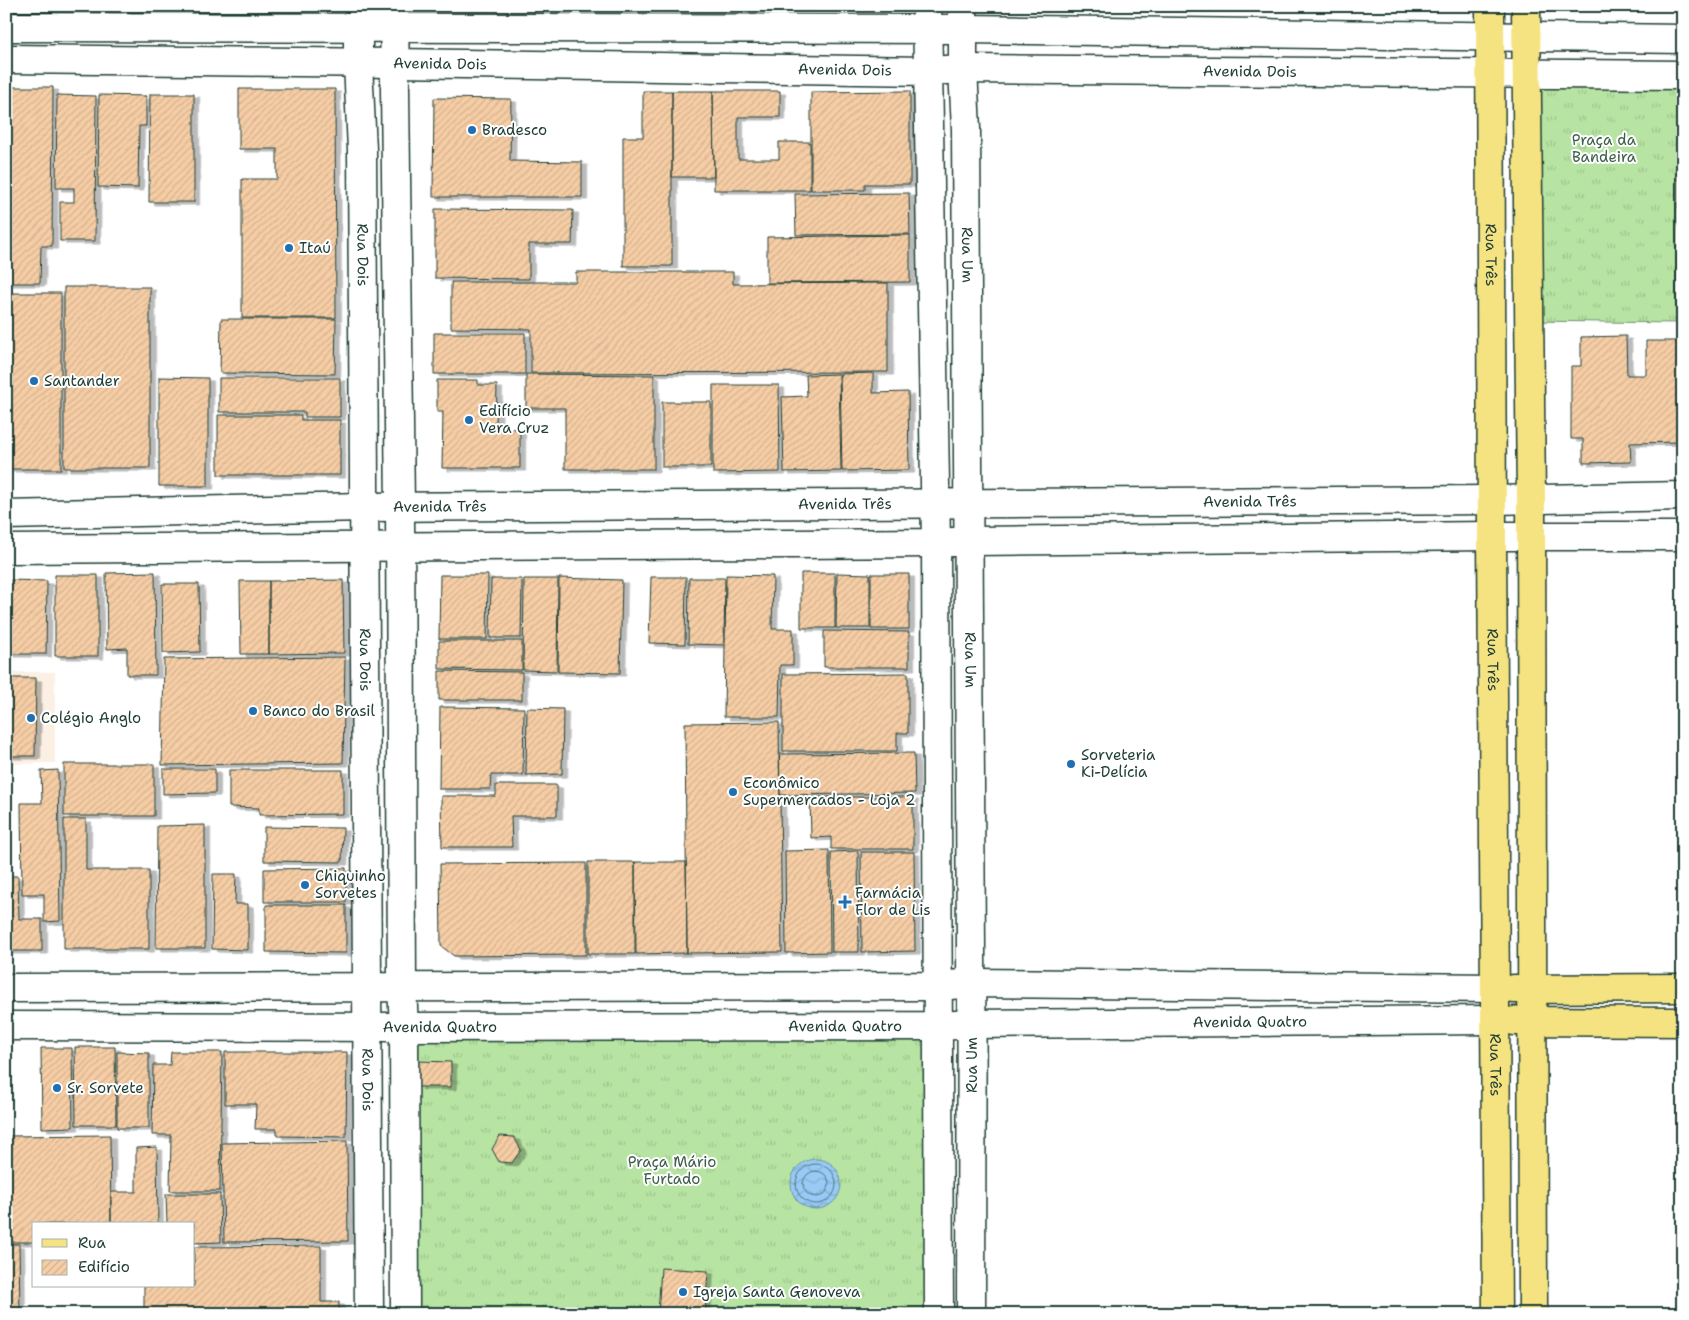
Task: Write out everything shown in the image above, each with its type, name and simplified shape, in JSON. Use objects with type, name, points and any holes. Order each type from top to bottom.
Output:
[{"type":"main road","name":"Rua Três","points":[[1490,6],[1497,1314]]},
{"type":"main road","points":[[1526,6],[1531,498],[1533,1314]]},
{"type":"main road","points":[[1495,988],[1683,988]]},
{"type":"main road","name":"Avenida Quatro","points":[[1495,1020],[1531,1022],[1683,1022]]},
{"type":"street","points":[[6,27],[358,17],[963,18],[1489,38],[1526,36],[1683,39]]},
{"type":"street","name":"Rua Dois","points":[[358,17],[362,150],[366,548],[369,1314]]},
{"type":"street","points":[[394,17],[400,507],[405,1314]]},
{"type":"street","points":[[927,18],[936,503],[939,1314]]},
{"type":"street","name":"Rua Um","points":[[963,18],[970,503],[971,1314]]},
{"type":"street","name":"Avenida Dois","points":[[6,59],[928,71],[963,69],[1683,75]]},
{"type":"street","name":"Avenida Três","points":[[6,515],[365,507],[1492,500],[1683,496]]},
{"type":"street","points":[[6,549],[366,548],[400,546],[936,543],[970,541],[1492,536],[1683,536]]},
{"type":"street","points":[[6,988],[939,986],[972,983],[1495,988]]},
{"type":"street","name":"Avenida Quatro","points":[[6,1026],[404,1028],[939,1026],[972,1024],[1495,1020]]},
{"type":"shaded area","name":"Colégio Anglo","points":[[6,672],[55,672],[55,763],[6,764]]},
{"type":"green space","name":"Praça da Bandeira","points":[[1528,72],[1683,75],[1683,139],[1678,139],[1676,323],[1531,321]]},
{"type":"green space","name":"Praça Mário Furtado","points":[[938,1027],[939,1314],[405,1314],[405,1029]]},
{"type":"water","points":[[816,1159],[825,1161],[836,1170],[841,1184],[839,1193],[830,1204],[816,1209],[807,1207],[796,1198],[791,1184],[793,1175],[802,1164]]},
{"type":"building","points":[[6,87],[53,87],[52,246],[41,246],[40,283],[6,283]]},
{"type":"building","name":"Itaú","points":[[239,89],[335,89],[336,318],[242,318],[242,179],[277,179],[277,149],[239,149]]},
{"type":"building","points":[[643,91],[672,91],[672,266],[623,266],[623,137],[643,137]]},
{"type":"building","points":[[672,91],[713,91],[714,177],[672,177]]},
{"type":"building","points":[[713,91],[780,91],[780,117],[738,117],[738,159],[779,159],[779,142],[810,142],[810,190],[714,190]]},
{"type":"building","points":[[910,91],[910,184],[865,184],[865,190],[811,190],[811,92]]},
{"type":"building","points":[[150,94],[194,94],[194,202],[149,202]]},
{"type":"building","points":[[57,95],[96,96],[95,241],[60,241],[60,202],[74,202],[74,188],[56,188]]},
{"type":"building","points":[[99,95],[146,96],[146,126],[139,126],[138,188],[98,187]]},
{"type":"building","name":"Bradesco","points":[[434,98],[511,99],[510,161],[582,162],[582,197],[433,197]]},
{"type":"building","points":[[1678,139],[1683,139],[1683,207],[1678,208]]},
{"type":"building","points":[[909,193],[910,234],[796,235],[795,194]]},
{"type":"building","points":[[435,209],[573,210],[572,244],[529,244],[529,279],[435,278]]},
{"type":"building","points":[[910,235],[910,282],[767,283],[767,237]]},
{"type":"building","points":[[576,272],[733,272],[733,284],[888,283],[888,372],[531,373],[531,329],[451,328],[451,282],[576,282]]},
{"type":"building","points":[[64,287],[150,287],[150,468],[64,468]]},
{"type":"building","name":"Santander","points":[[6,293],[61,293],[61,469],[6,469]]},
{"type":"building","points":[[221,319],[336,319],[335,374],[220,373]]},
{"type":"building","points":[[434,333],[525,333],[525,374],[434,374]]},
{"type":"building","points":[[1626,336],[1627,375],[1646,375],[1646,341],[1683,341],[1683,442],[1630,443],[1631,462],[1583,463],[1583,439],[1571,439],[1571,366],[1581,366],[1581,337]]},
{"type":"building","points":[[873,373],[873,393],[908,392],[909,470],[842,471],[840,374]]},
{"type":"building","points":[[526,374],[654,375],[654,469],[565,469],[565,408],[526,408]]},
{"type":"building","points":[[839,374],[841,471],[784,472],[782,397],[807,396],[806,375]]},
{"type":"building","points":[[159,377],[208,378],[208,486],[159,486]]},
{"type":"building","points":[[219,378],[340,378],[340,417],[305,417],[305,412],[219,412]]},
{"type":"building","name":"Edifício Vera Cruz","points":[[437,380],[478,380],[478,385],[497,385],[496,428],[520,429],[520,468],[442,468],[443,412],[437,412]]},
{"type":"building","points":[[713,385],[779,385],[780,472],[713,473]]},
{"type":"building","points":[[662,402],[711,402],[711,467],[662,467]]},
{"type":"building","points":[[218,415],[301,415],[301,420],[340,420],[340,475],[218,475]]},
{"type":"building","points":[[155,572],[156,675],[127,675],[127,648],[107,649],[106,573]]},
{"type":"building","points":[[801,573],[835,573],[835,628],[801,628]]},
{"type":"building","points":[[837,573],[870,574],[870,628],[836,628]]},
{"type":"building","points":[[871,574],[909,574],[909,629],[871,629]]},
{"type":"building","points":[[55,575],[98,575],[98,656],[55,656]]},
{"type":"building","points":[[440,575],[488,575],[487,639],[439,639]]},
{"type":"building","points":[[726,575],[773,576],[772,629],[793,629],[793,665],[780,665],[779,717],[724,717]]},
{"type":"building","points":[[651,577],[686,577],[685,644],[649,643]]},
{"type":"building","points":[[559,578],[622,580],[620,673],[558,672]]},
{"type":"building","points":[[689,578],[725,578],[724,645],[688,644]]},
{"type":"building","points":[[491,579],[522,579],[521,638],[490,638]]},
{"type":"building","points":[[524,579],[558,579],[557,671],[523,670]]},
{"type":"building","points":[[10,580],[47,581],[46,654],[9,654]]},
{"type":"building","points":[[343,580],[344,653],[269,654],[269,581]]},
{"type":"building","points":[[240,581],[269,581],[269,654],[241,654]]},
{"type":"building","points":[[162,584],[199,584],[200,652],[163,653]]},
{"type":"building","points":[[824,631],[909,632],[909,667],[824,667]]},
{"type":"building","points":[[439,641],[522,641],[522,670],[439,669]]},
{"type":"building","name":"Banco do Brasil","points":[[345,657],[343,763],[162,765],[164,659]]},
{"type":"building","points":[[439,671],[522,672],[522,700],[439,700]]},
{"type":"building","points":[[908,673],[908,733],[897,733],[897,751],[783,751],[783,674]]},
{"type":"building","points":[[6,678],[36,678],[35,756],[6,756]]},
{"type":"building","points":[[440,707],[524,708],[523,775],[491,775],[490,789],[439,789]]},
{"type":"building","points":[[527,708],[563,709],[562,774],[526,775]]},
{"type":"building","name":"Econômico Supermercados - Loja 2","points":[[779,722],[782,952],[687,953],[685,723]]},
{"type":"building","points":[[914,753],[915,793],[780,795],[779,754]]},
{"type":"building","points":[[64,764],[154,764],[154,816],[64,816]]},
{"type":"building","points":[[163,769],[215,769],[215,793],[163,794]]},
{"type":"building","points":[[58,770],[60,921],[44,922],[44,894],[22,894],[21,803],[42,803],[41,771]]},
{"type":"building","points":[[229,770],[343,770],[343,814],[259,815],[259,808],[229,807]]},
{"type":"building","points":[[496,785],[557,785],[557,816],[511,816],[512,847],[442,847],[441,796],[496,796]]},
{"type":"building","points":[[810,797],[913,797],[913,849],[831,849],[831,837],[811,838]]},
{"type":"building","points":[[64,819],[86,819],[86,870],[149,870],[149,949],[64,949]]},
{"type":"building","points":[[205,825],[205,948],[156,948],[157,826]]},
{"type":"building","points":[[264,827],[343,828],[342,862],[264,861]]},
{"type":"building","points":[[829,850],[830,952],[786,953],[785,851]]},
{"type":"building","name":"Farmácia Flor de Lis","points":[[858,851],[859,952],[832,952],[831,852]]},
{"type":"building","points":[[861,852],[914,852],[915,951],[862,952]]},
{"type":"building","points":[[588,862],[635,862],[635,954],[588,954]]},
{"type":"building","points":[[635,862],[686,862],[687,953],[636,954]]},
{"type":"building","points":[[586,863],[586,955],[454,956],[441,946],[440,864]]},
{"type":"building","name":"Chiquinho Sorvetes","points":[[346,868],[346,902],[264,902],[264,869]]},
{"type":"building","points":[[213,874],[236,874],[235,904],[248,904],[248,950],[212,949]]},
{"type":"building","points":[[6,876],[18,876],[19,919],[42,919],[42,951],[6,951]]},
{"type":"building","points":[[266,905],[346,905],[346,953],[266,952]]},
{"type":"building","points":[[75,1047],[115,1047],[116,1125],[76,1125]]},
{"type":"building","name":"Sr. Sorvete","points":[[41,1048],[72,1048],[73,1127],[42,1128]]},
{"type":"building","points":[[117,1052],[149,1053],[149,1128],[117,1128]]},
{"type":"building","points":[[171,1052],[222,1052],[220,1191],[170,1191],[171,1135],[152,1135],[153,1065],[170,1065]]},
{"type":"building","points":[[225,1052],[347,1052],[346,1137],[277,1136],[277,1129],[255,1129],[256,1104],[225,1104]]},
{"type":"building","points":[[418,1061],[451,1062],[451,1087],[417,1087]]},
{"type":"building","points":[[110,1135],[111,1222],[32,1222],[32,1242],[6,1242],[6,1136]]},
{"type":"building","points":[[500,1136],[514,1137],[521,1150],[512,1163],[499,1162],[492,1149]]},
{"type":"building","points":[[347,1141],[348,1241],[224,1242],[222,1143]]},
{"type":"building","points":[[157,1147],[158,1222],[111,1222],[111,1192],[136,1192],[136,1148]]},
{"type":"building","points":[[166,1194],[220,1194],[221,1242],[195,1243],[195,1222],[167,1222]]},
{"type":"building","points":[[6,1244],[19,1244],[20,1314],[6,1314]]},
{"type":"building","points":[[321,1246],[321,1302],[339,1302],[339,1314],[144,1314],[144,1288],[195,1288],[195,1247]]},
{"type":"building","name":"Igreja Santa Genoveva","points":[[661,1268],[708,1271],[705,1314],[658,1314]]},
{"type":"place","name":"Bradesco","points":[[472,130]]},
{"type":"place","name":"Itaú","points":[[289,248]]},
{"type":"place","name":"Santander","points":[[34,381]]},
{"type":"place","name":"Edifício Vera Cruz","points":[[469,420]]},
{"type":"place","name":"Banco do Brasil","points":[[253,711]]},
{"type":"place","name":"Colégio Anglo","points":[[31,718]]},
{"type":"place","name":"Sorveteria Ki-Delícia","points":[[1071,764]]},
{"type":"place","name":"Econômico Supermercados - Loja 2","points":[[733,792]]},
{"type":"place","name":"Chiquinho Sorvetes","points":[[305,885]]},
{"type":"place","name":"Farmácia Flor de Lis","points":[[845,902]]},
{"type":"place","name":"Sr. Sorvete","points":[[57,1088]]},
{"type":"place","name":"Igreja Santa Genoveva","points":[[683,1292]]}]
